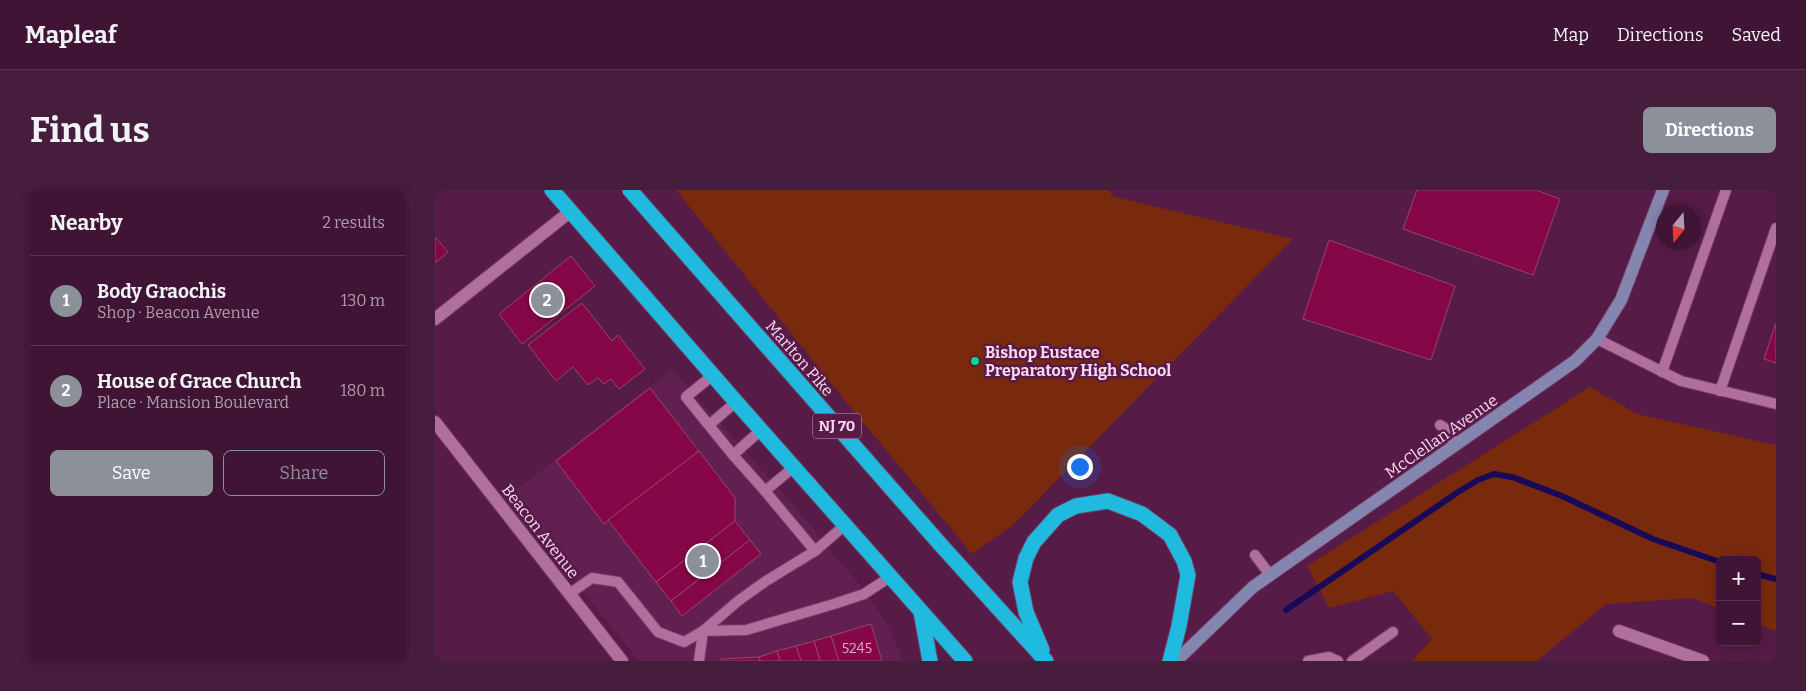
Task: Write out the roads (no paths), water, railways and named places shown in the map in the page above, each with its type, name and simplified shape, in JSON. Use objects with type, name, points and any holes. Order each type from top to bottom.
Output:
[{"type":"highway","points":[[552,190],[965,661]]},
{"type":"highway","name":"Marlton Pike","points":[[629,190],[940,544],[1046,661]]},
{"type":"highway","points":[[1046,661],[1026,612],[1020,582],[1027,558],[1034,542],[1058,516],[1076,506],[1108,501],[1142,514],[1170,535],[1183,561],[1188,575],[1179,626],[1169,661]]},
{"type":"highway","points":[[921,612],[929,661]]},
{"type":"street","name":"McClellan Avenue","points":[[1176,661],[1253,586],[1575,361],[1597,339],[1621,300],[1663,190]]},
{"type":"street","points":[[435,319],[571,211]]},
{"type":"street","name":"Beacon Avenue","points":[[435,422],[621,661]]},
{"type":"street","points":[[1619,631],[1703,661]]},
{"type":"lane","points":[[1663,372],[1726,190]]},
{"type":"lane","points":[[1719,391],[1776,228]]},
{"type":"lane","points":[[1597,339],[1681,381],[1776,404]]},
{"type":"lane","points":[[713,375],[686,397],[815,551]]},
{"type":"lane","points":[[709,425],[736,402]]},
{"type":"lane","points":[[1440,425],[1445,428],[1456,445]]},
{"type":"lane","points":[[733,455],[761,430]]},
{"type":"lane","points":[[765,492],[794,467]]},
{"type":"lane","points":[[569,594],[592,578],[618,582],[658,632],[684,642],[703,631],[766,580],[815,551],[845,525]]},
{"type":"lane","points":[[1255,556],[1270,575]]},
{"type":"lane","points":[[703,631],[746,630],[826,607],[864,594],[890,577]]},
{"type":"lane","points":[[699,661],[703,631]]},
{"type":"lane","points":[[1353,661],[1393,632]]},
{"type":"lane","points":[[1308,661],[1329,657],[1338,661]]},
{"type":"waterway","points":[[1286,610],[1458,492],[1478,480],[1494,474],[1512,477],[1562,496],[1653,539],[1716,561]]},
{"type":"waterway","points":[[1761,575],[1776,579]]},
{"type":"place","name":"House of Grace Church","points":[[547,300]]},
{"type":"place","name":"Bishop Eustace Preparatory High School","points":[[975,361]]},
{"type":"place","name":"Body Graochis","points":[[703,561]]}]
